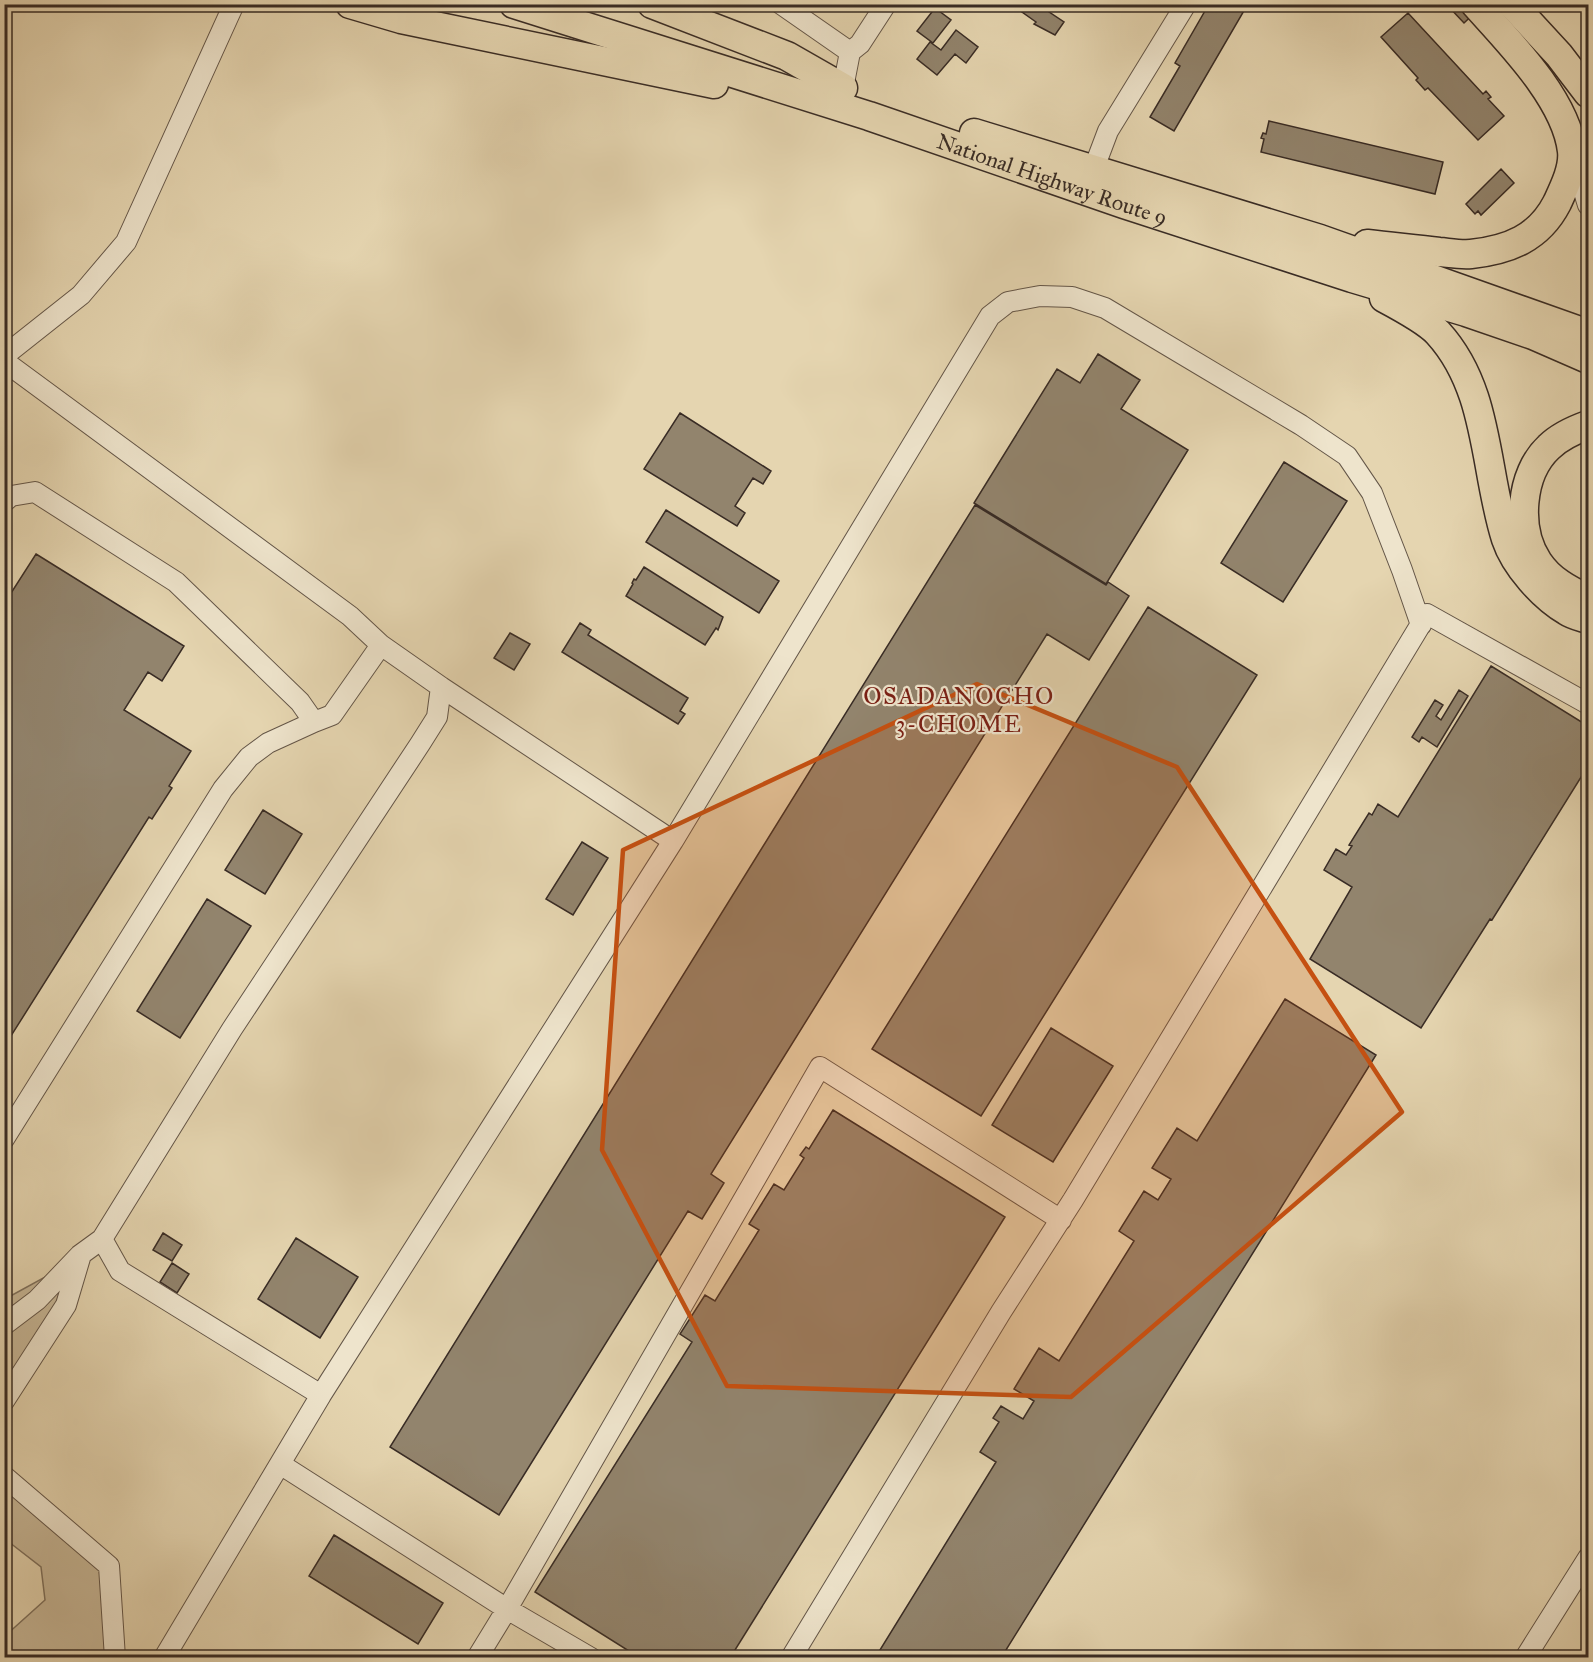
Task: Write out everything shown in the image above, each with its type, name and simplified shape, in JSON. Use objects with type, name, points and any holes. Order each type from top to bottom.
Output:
[{"type":"highway","points":[[351,4],[401,19],[869,116]]},
{"type":"highway","name":"National Highway Route 9","points":[[514,4],[869,116],[1124,204],[1533,335],[1588,359]]},
{"type":"highway","name":"National Highway Route 9","points":[[572,4],[843,88],[984,136],[1320,239],[1588,334]]},
{"type":"highway","points":[[652,4],[787,56],[843,88]]},
{"type":"highway","points":[[1475,4],[1588,124]]},
{"type":"highway","points":[[1512,4],[1559,55],[1588,93]]},
{"type":"highway","points":[[1320,239],[1469,254],[1508,248],[1535,232],[1552,212],[1564,189],[1573,153],[1568,129],[1554,101],[1515,48]]},
{"type":"highway","points":[[1559,55],[1588,81]]},
{"type":"highway","points":[[1352,278],[1437,332],[1459,362],[1474,396],[1483,429],[1506,541],[1524,572],[1544,594],[1568,612],[1588,619]]},
{"type":"highway","points":[[1588,425],[1571,430],[1548,447],[1533,469],[1524,498],[1524,532],[1537,561],[1557,584],[1588,599]]},
{"type":"street","points":[[4,356],[81,295],[126,242],[234,4]]},
{"type":"street","points":[[781,4],[850,52]]},
{"type":"street","points":[[843,88],[850,52],[860,44],[886,4]]},
{"type":"street","points":[[1094,168],[1108,131],[1186,4]]},
{"type":"street","points":[[1573,153],[1588,205]]},
{"type":"street","points":[[164,1658],[321,1395],[673,842],[990,316],[1008,302],[1040,296],[1072,297],[1105,308],[1301,425],[1347,456],[1371,494],[1402,570],[1420,625]]},
{"type":"street","points":[[4,361],[350,616],[381,645],[673,842]]},
{"type":"street","points":[[4,502],[11,496],[35,492],[176,582],[300,702],[314,722]]},
{"type":"street","points":[[791,1658],[1001,1312],[1061,1220],[1427,614],[1588,704]]},
{"type":"street","points":[[4,1139],[223,789],[249,757],[268,743],[332,716],[381,645]]},
{"type":"street","points":[[4,1325],[37,1300],[80,1255],[102,1239],[232,1029],[437,717],[441,687]]},
{"type":"street","points":[[477,1658],[820,1067],[1061,1220]]},
{"type":"street","points":[[102,1239],[120,1271],[321,1395]]},
{"type":"street","points":[[4,1401],[66,1305],[80,1255]]},
{"type":"street","points":[[280,1464],[507,1609],[591,1658]]},
{"type":"street","points":[[4,1476],[109,1566],[115,1658]]},
{"type":"street","points":[[1525,1658],[1588,1558]]},
{"type":"highlighted area","points":[[977,684],[1177,767],[1402,1112],[1071,1397],[727,1386],[602,1150],[623,850]]},
{"type":"shaded area","points":[[45,1277],[51,1279],[5,1322],[5,1299]]},
{"type":"shaded area","points":[[62,1287],[58,1305],[5,1390],[5,1331]]},
{"type":"shaded area","points":[[4,1482],[104,1569],[110,1657],[9,1657],[5,1636],[45,1600],[41,1567],[5,1539]]},
{"type":"building","points":[[1027,4],[1037,4],[1064,22],[1055,35],[1034,24],[1036,22],[1022,12]]},
{"type":"building","points":[[1209,4],[1237,4],[1245,9],[1174,131],[1150,117],[1180,66],[1175,63]]},
{"type":"building","points":[[1450,4],[1484,4],[1464,23],[1448,6]]},
{"type":"building","points":[[935,8],[951,20],[933,43],[917,31]]},
{"type":"building","points":[[1408,13],[1483,94],[1486,91],[1491,97],[1488,99],[1504,116],[1478,140],[1428,88],[1425,90],[1416,80],[1418,78],[1381,37]]},
{"type":"building","points":[[956,30],[978,47],[966,63],[955,54],[937,75],[917,59],[930,42],[941,50]]},
{"type":"building","points":[[1269,121],[1443,162],[1435,194],[1261,152],[1264,139],[1261,138],[1263,133],[1266,134]]},
{"type":"building","points":[[1501,169],[1514,183],[1481,215],[1478,211],[1475,214],[1466,204]]},
{"type":"building","points":[[1098,354],[1140,380],[1121,409],[1188,450],[1106,584],[974,503],[1057,369],[1080,383]]},
{"type":"building","points":[[680,413],[771,471],[763,484],[753,478],[735,506],[745,513],[737,526],[644,469]]},
{"type":"building","points":[[1284,462],[1347,501],[1283,602],[1221,563]]},
{"type":"building","points":[[975,505],[1106,585],[1108,582],[1129,596],[1089,660],[1047,634],[711,1174],[724,1183],[702,1219],[688,1211],[499,1515],[390,1447]]},
{"type":"building","points":[[666,510],[779,581],[759,613],[646,542]]},
{"type":"building","points":[[36,554],[184,646],[162,681],[148,672],[124,710],[191,751],[169,786],[172,788],[152,819],[149,817],[4,1047],[4,604]]},
{"type":"building","points":[[644,567],[723,617],[718,630],[716,628],[705,645],[626,596],[634,579],[636,580]]},
{"type":"building","points":[[1148,607],[1257,675],[981,1116],[872,1049]]},
{"type":"building","points":[[580,623],[591,630],[588,635],[688,698],[680,711],[685,714],[678,724],[562,652]]},
{"type":"building","points":[[510,633],[530,644],[514,670],[494,658]]},
{"type":"building","points":[[1491,666],[1588,726],[1588,766],[1492,920],[1490,919],[1421,1028],[1310,959],[1352,887],[1324,870],[1336,849],[1346,855],[1352,846],[1349,845],[1369,813],[1372,815],[1378,804],[1398,817]]},
{"type":"building","points":[[1459,690],[1468,696],[1437,747],[1422,737],[1419,742],[1412,737],[1435,700],[1443,705],[1436,716],[1441,720]]},
{"type":"building","points":[[263,810],[302,834],[265,894],[225,870]]},
{"type":"building","points":[[582,842],[608,858],[573,915],[546,899]]},
{"type":"building","points":[[207,899],[251,926],[180,1038],[137,1011]]},
{"type":"building","points":[[1285,999],[1376,1055],[1001,1658],[875,1658],[996,1462],[980,1452],[999,1422],[993,1418],[1001,1406],[1023,1419],[1034,1401],[1014,1389],[1039,1348],[1059,1361],[1134,1241],[1119,1231],[1144,1191],[1158,1200],[1171,1179],[1152,1168],[1177,1128],[1197,1141]]},
{"type":"building","points":[[1051,1028],[1113,1066],[1053,1162],[992,1125]]},
{"type":"building","points":[[833,1110],[1005,1217],[730,1658],[640,1658],[535,1592],[692,1342],[680,1334],[705,1295],[715,1301],[759,1230],[749,1224],[774,1184],[784,1190],[804,1158],[800,1155],[806,1147],[809,1149]]},
{"type":"building","points":[[163,1233],[182,1245],[172,1261],[153,1250]]},
{"type":"building","points":[[296,1238],[358,1277],[320,1338],[258,1299]]},
{"type":"building","points":[[172,1263],[189,1274],[177,1293],[160,1282]]},
{"type":"building","points":[[334,1535],[443,1603],[418,1644],[309,1576]]},
{"type":"building","points":[[496,1652],[505,1658],[493,1658]]},
{"type":"building","points":[[850,1652],[859,1658],[847,1658]]},
{"type":"district","name":"OSADANOCHO 3-CHOME","points":[[959,710]]}]
